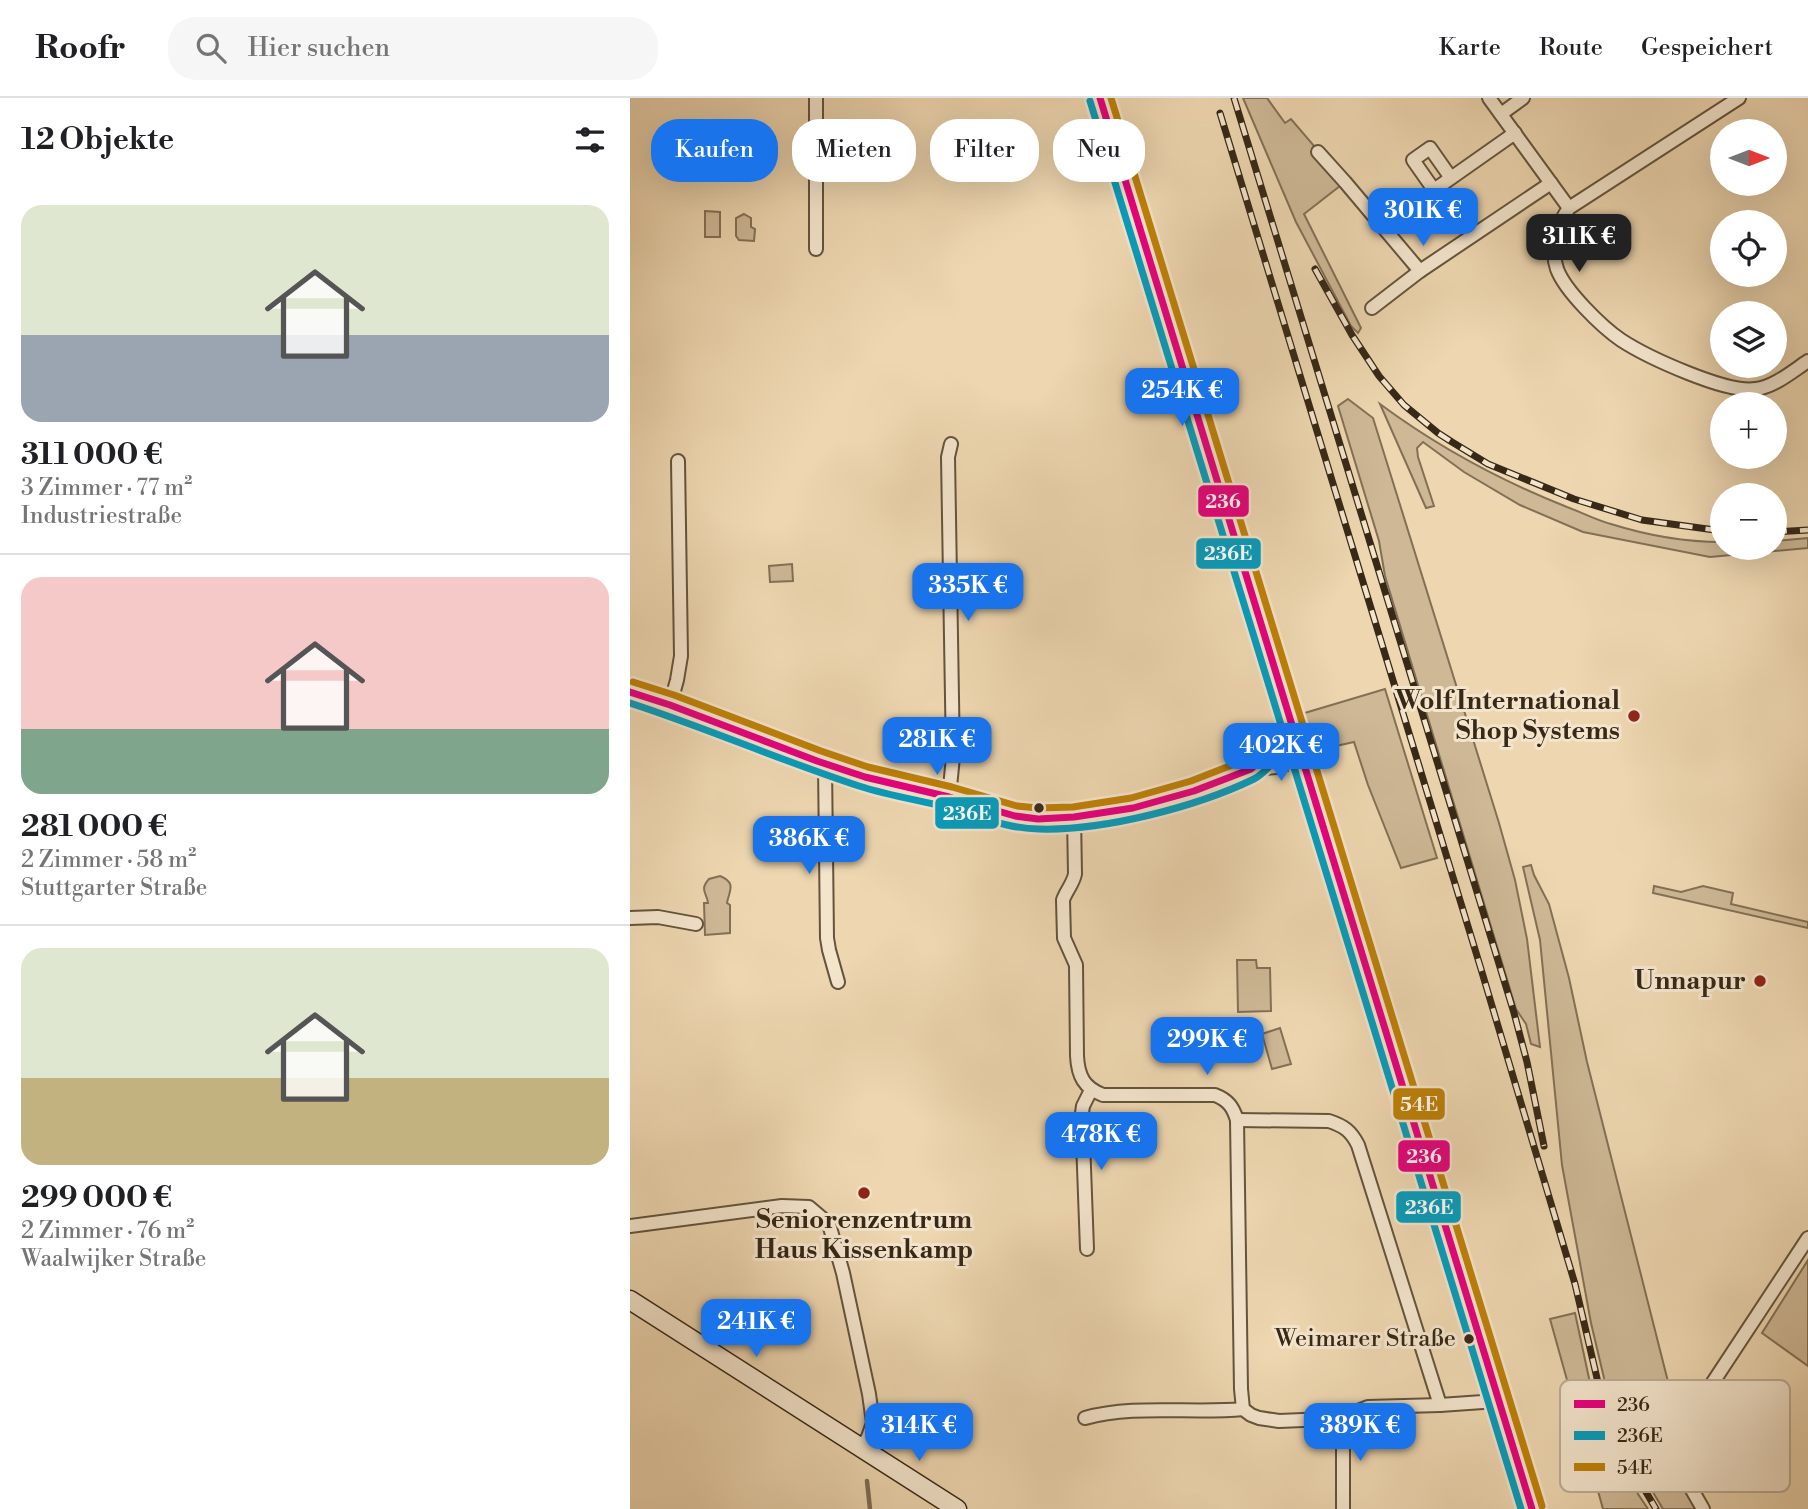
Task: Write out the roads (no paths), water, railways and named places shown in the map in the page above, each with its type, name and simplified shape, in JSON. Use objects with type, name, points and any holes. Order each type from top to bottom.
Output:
[{"type":"street","points":[[816,98],[816,249]]},
{"type":"street","points":[[1100,98],[1532,1509]]},
{"type":"street","points":[[1489,98],[1569,208]]},
{"type":"street","points":[[1501,114],[1522,98]]},
{"type":"street","points":[[1739,98],[1569,208],[1562,219],[1555,242],[1557,267],[1562,280],[1597,320],[1621,340],[1674,367],[1736,390],[1757,390],[1808,362]]},
{"type":"street","points":[[1451,178],[1515,133]]},
{"type":"street","points":[[1318,152],[1420,271]]},
{"type":"street","points":[[1372,308],[1420,271],[1551,183]]},
{"type":"street","points":[[949,797],[953,757],[948,457],[951,444]]},
{"type":"street","points":[[670,705],[681,656],[678,461]]},
{"type":"street","points":[[630,692],[825,765],[1015,816],[1038,819],[1074,817],[1148,804],[1194,791],[1251,769],[1277,767],[1302,759]]},
{"type":"street","points":[[1251,769],[1269,753],[1297,737]]},
{"type":"street","points":[[825,765],[827,938],[838,982]]},
{"type":"street","points":[[1074,817],[1075,874],[1063,900],[1064,938],[1076,965],[1078,1067],[1081,1077],[1091,1090],[1103,1095],[1215,1095],[1231,1105],[1237,1120],[1243,1409]]},
{"type":"street","points":[[630,918],[658,917],[696,924]]},
{"type":"street","points":[[1087,1249],[1082,1113],[1091,1090]]},
{"type":"street","points":[[1237,1120],[1329,1121],[1342,1125],[1351,1133],[1358,1145],[1440,1405]]},
{"type":"street","points":[[630,1226],[782,1206],[809,1207],[829,1224],[843,1273],[869,1394],[873,1423],[861,1449]]},
{"type":"street","points":[[1715,1380],[1808,1238]]},
{"type":"street","points":[[630,1300],[957,1509]]},
{"type":"street","points":[[1085,1418],[1121,1412],[1243,1409],[1259,1418],[1279,1420],[1343,1417],[1368,1407],[1497,1401]]},
{"type":"street","points":[[1343,1417],[1343,1509]]},
{"type":"street","points":[[1693,1492],[1703,1509]]},
{"type":"waterway","points":[[867,1481],[870,1509]]},
{"type":"railway","points":[[1234,98],[1514,1013],[1544,1146]]},
{"type":"railway","points":[[1220,113],[1575,1284],[1597,1380]]},
{"type":"railway","points":[[1315,269],[1352,335],[1379,376],[1404,405],[1438,433],[1488,464],[1574,499],[1642,520],[1710,529]]},
{"type":"railway","points":[[1787,531],[1808,530]]},
{"type":"railway","points":[[1646,1492],[1656,1509]]},
{"type":"place","name":"Wolf International Shop Systems","points":[[1634,716]]},
{"type":"place","name":"Unnapur","points":[[1760,981]]},
{"type":"place","name":"Seniorenzentrum Haus Kissenkamp","points":[[864,1193]]},
{"type":"place","name":"Weimarer Straße","points":[[1469,1339]]}]
